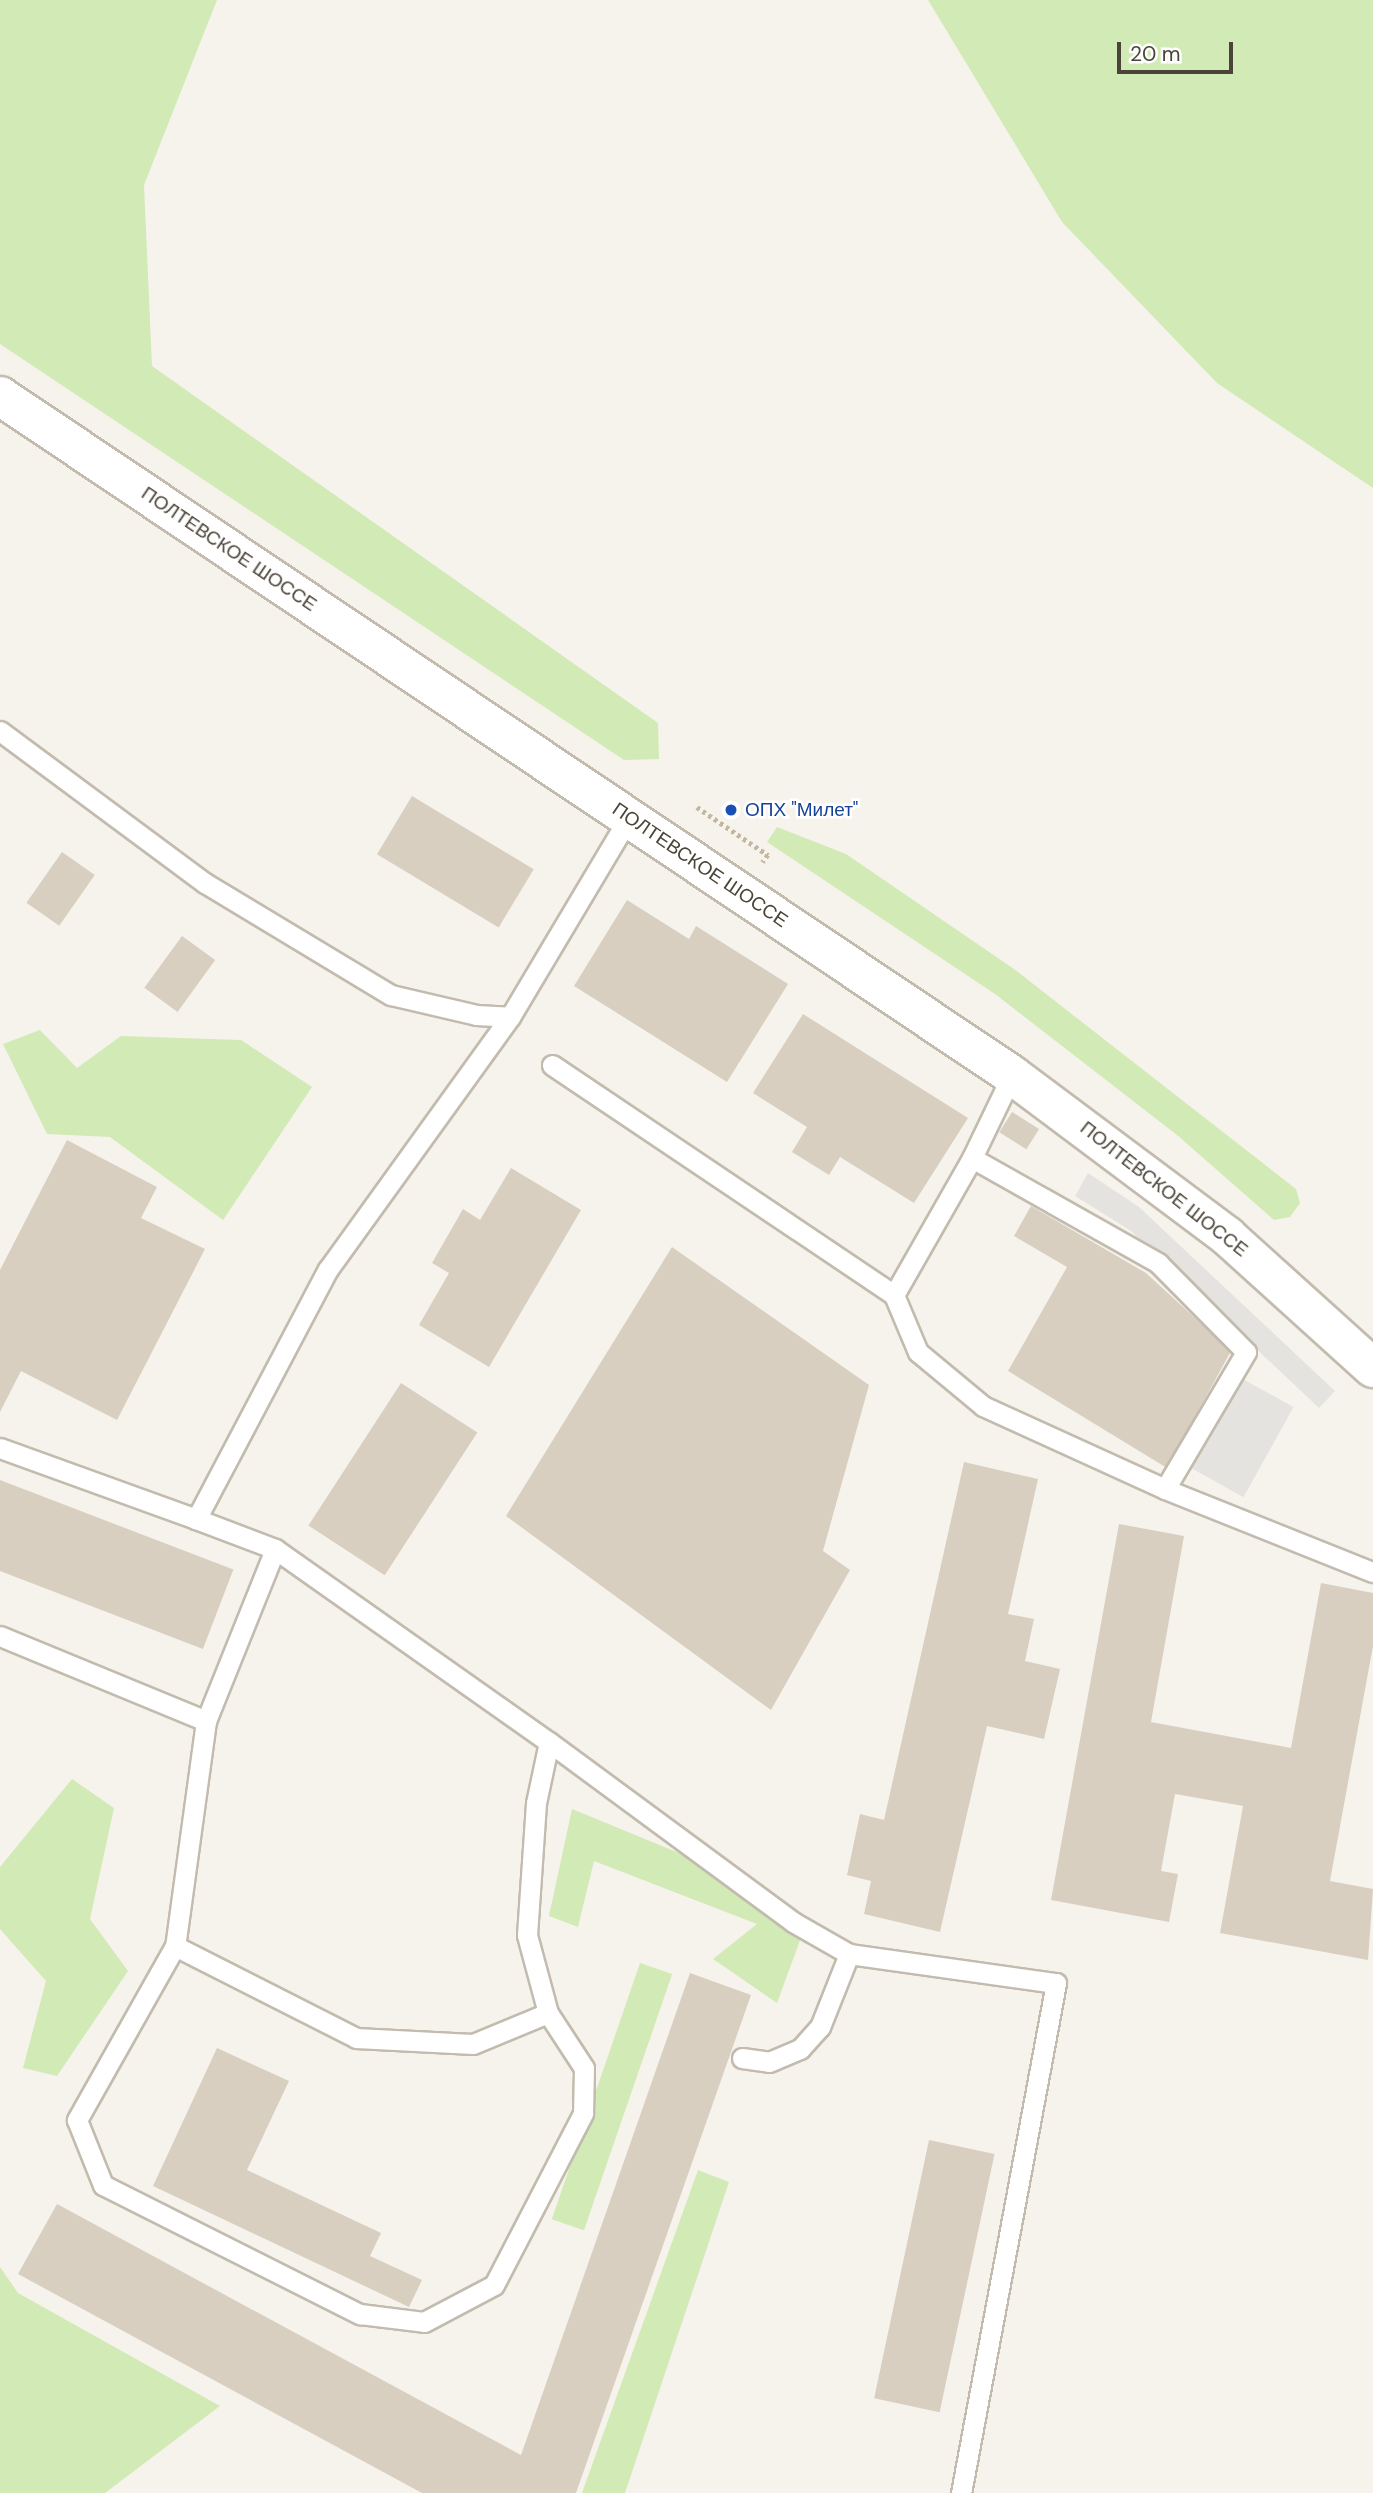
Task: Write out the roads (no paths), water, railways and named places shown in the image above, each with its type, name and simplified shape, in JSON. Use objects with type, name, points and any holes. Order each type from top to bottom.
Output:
[{"type":"street","name":"ПОЛТЕВСКОЕ ШОССЕ","points":[[0,396],[1012,1075],[1227,1236],[1373,1368]]},
{"type":"lane","points":[[0,731],[205,883],[391,995],[476,1015],[510,1017]]},
{"type":"lane","points":[[196,1519],[328,1269],[510,1017],[629,817]]},
{"type":"lane","points":[[552,1065],[894,1295],[918,1352],[983,1406],[1165,1489],[1373,1572]]},
{"type":"lane","points":[[894,1295],[972,1158],[1012,1075]]},
{"type":"lane","points":[[972,1158],[1158,1263],[1246,1352],[1165,1489]]},
{"type":"lane","points":[[0,1448],[275,1549],[549,1742],[793,1922],[849,1954],[1056,1983],[961,2493]]},
{"type":"lane","points":[[275,1549],[206,1721],[176,1946],[77,2120],[103,2185],[359,2314],[424,2322],[494,2285],[583,2113],[584,2068],[548,2013],[527,1935],[536,1802],[549,1742]]},
{"type":"lane","points":[[0,1636],[206,1721]]},
{"type":"lane","points":[[176,1946],[356,2038],[473,2044],[548,2013]]},
{"type":"lane","points":[[742,2058],[769,2062],[800,2049],[820,2026],[849,1954]]},
{"type":"place","name":"ОПХ \"Милет\"","points":[[731,810]]}]
